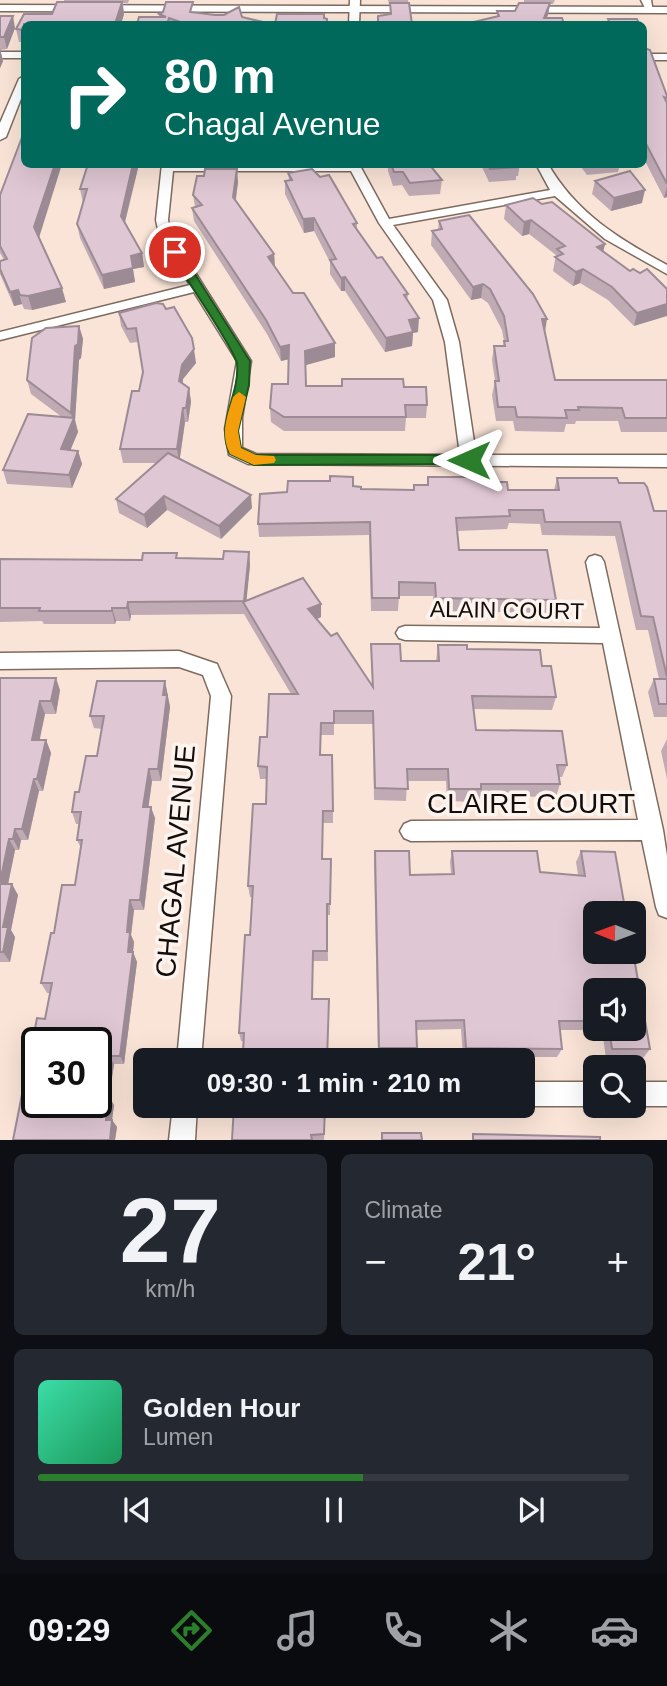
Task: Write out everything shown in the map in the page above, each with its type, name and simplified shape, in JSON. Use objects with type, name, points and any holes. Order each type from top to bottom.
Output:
[{"type":"street","points":[[4,6],[648,5],[667,10]]},
{"type":"street","points":[[0,55],[21,55]]},
{"type":"street","points":[[647,57],[667,57]]},
{"type":"street","points":[[0,137],[21,86]]},
{"type":"street","points":[[168,168],[163,220],[165,234],[196,288],[244,361],[243,385],[231,431],[235,451],[254,460],[667,461]]},
{"type":"street","points":[[354,168],[385,223],[440,300],[452,342],[469,460]]},
{"type":"street","points":[[544,168],[558,192],[595,224],[637,254],[667,270]]},
{"type":"street","points":[[385,223],[558,192]]},
{"type":"street","points":[[0,336],[196,288]]},
{"type":"street","points":[[595,562],[608,636],[667,907]]},
{"type":"street","name":"ALAIN COURT","points":[[405,633],[608,636]]},
{"type":"street","name":"CHAGAL AVENUE","points":[[0,661],[179,659],[210,670],[220,696],[190,1048]]},
{"type":"street","name":"CLAIRE COURT","points":[[411,831],[652,830]]},
{"type":"street","points":[[535,1094],[583,1094]]},
{"type":"street","points":[[646,1094],[667,1094]]},
{"type":"street","points":[[182,1140],[184,1118]]},
{"type":"building","points":[[57,2],[122,2],[116,21],[21,21],[21,30],[16,29],[24,14],[52,14]]},
{"type":"building","points":[[166,2],[193,2],[190,12],[224,15],[239,7],[242,17],[259,21],[178,21],[169,18],[168,21],[138,21],[139,17],[166,17],[159,14],[163,12]]},
{"type":"building","points":[[390,3],[409,3],[412,21],[378,21],[378,16],[391,14]]},
{"type":"building","points":[[519,3],[550,3],[544,18],[562,18],[563,21],[478,21],[499,16],[497,11],[515,11]]},
{"type":"building","points":[[277,14],[324,14],[327,19],[327,21],[276,21]]},
{"type":"building","points":[[0,16],[13,16],[4,37],[0,37]]},
{"type":"building","points":[[608,19],[638,21],[609,21]]},
{"type":"building","points":[[647,49],[650,50],[667,96],[664,97],[667,103],[667,184],[647,146]]},
{"type":"building","points":[[21,140],[21,168],[54,168],[34,227],[62,288],[28,296],[20,295],[18,290],[10,292],[0,269],[0,261],[7,259],[0,246],[0,195]]},
{"type":"building","points":[[87,168],[132,168],[121,216],[142,253],[131,256],[133,268],[102,275],[77,224],[87,189],[80,189]]},
{"type":"building","points":[[392,168],[432,168],[442,180],[410,183],[403,172],[394,172]]},
{"type":"building","points":[[205,169],[237,169],[233,197],[274,254],[268,257],[293,293],[304,293],[335,343],[305,351],[306,386],[342,386],[342,379],[403,379],[404,387],[426,387],[427,405],[405,405],[406,417],[284,417],[270,408],[272,384],[288,384],[289,345],[280,347],[266,320],[192,208],[202,205],[193,195],[197,176],[204,176]]},
{"type":"building","points":[[312,169],[320,177],[329,175],[357,223],[353,224],[377,258],[382,257],[408,294],[404,295],[419,318],[409,320],[413,332],[386,338],[345,277],[341,278],[330,260],[336,259],[314,218],[303,219],[285,181],[292,180],[288,173]]},
{"type":"building","points":[[630,171],[645,190],[614,198],[595,181]]},
{"type":"building","points":[[533,198],[542,204],[552,202],[605,244],[597,247],[630,271],[633,269],[640,273],[647,269],[667,289],[667,304],[637,313],[612,287],[583,269],[576,272],[555,257],[563,254],[557,249],[565,246],[531,220],[524,222],[506,205]]},
{"type":"building","points":[[469,215],[533,294],[547,319],[542,319],[555,380],[667,380],[667,418],[625,418],[622,408],[578,407],[579,410],[565,410],[567,418],[517,417],[515,407],[498,407],[495,381],[499,381],[494,346],[505,346],[504,341],[508,341],[504,316],[490,289],[483,284],[473,287],[432,231],[442,229],[439,221]]},
{"type":"building","points":[[156,303],[163,304],[166,309],[174,307],[192,338],[194,349],[182,365],[179,381],[189,388],[177,449],[120,449],[132,391],[139,391],[143,372],[136,328],[127,329],[119,313]]},
{"type":"building","points":[[79,326],[78,344],[75,346],[71,413],[27,380],[32,338],[46,328]]},
{"type":"building","points":[[28,414],[74,418],[61,449],[78,451],[69,475],[3,470]]},
{"type":"building","points":[[168,453],[251,495],[219,526],[164,496],[144,515],[116,499]]},
{"type":"building","points":[[330,476],[353,477],[353,486],[361,489],[414,490],[414,485],[428,485],[428,477],[478,477],[479,482],[507,482],[508,490],[559,490],[557,478],[617,478],[619,483],[644,483],[654,511],[667,511],[667,677],[653,617],[641,616],[620,522],[545,522],[543,510],[509,510],[510,516],[456,518],[459,550],[547,550],[556,600],[436,598],[435,583],[399,582],[399,598],[372,598],[370,522],[258,524],[260,494],[287,492],[288,481],[330,481]]},
{"type":"building","points":[[224,551],[249,552],[244,601],[128,602],[127,608],[112,608],[112,611],[0,608],[0,559],[142,560],[143,553],[177,553],[176,558],[223,559]]},
{"type":"building","points":[[303,578],[321,604],[308,609],[331,636],[337,633],[373,687],[371,644],[400,644],[401,661],[439,661],[438,645],[467,645],[467,649],[540,650],[542,666],[551,666],[556,697],[472,696],[476,730],[562,731],[567,765],[557,765],[560,784],[481,784],[481,789],[449,789],[448,769],[407,769],[408,789],[375,788],[373,711],[334,711],[334,723],[321,723],[320,755],[332,755],[333,811],[323,811],[322,859],[331,859],[330,904],[327,904],[327,951],[313,951],[312,999],[329,999],[327,1048],[243,1048],[244,1033],[239,1033],[245,935],[250,935],[253,886],[248,886],[253,804],[266,804],[267,767],[258,766],[260,737],[267,737],[269,694],[298,694],[243,602]]},
{"type":"building","points":[[0,678],[56,678],[51,701],[40,701],[32,740],[46,740],[22,829],[15,829],[13,839],[9,839],[0,882]]},
{"type":"building","points":[[654,679],[667,679],[667,704],[659,704]]},
{"type":"building","points":[[97,681],[165,681],[163,695],[167,695],[158,769],[149,769],[143,807],[151,807],[140,900],[130,900],[128,952],[133,952],[120,1056],[112,1056],[112,1027],[35,1027],[37,1018],[45,1019],[52,983],[41,983],[51,933],[54,933],[62,885],[75,885],[82,840],[77,840],[81,812],[72,812],[75,792],[79,792],[86,756],[97,756],[104,716],[90,716]]},
{"type":"building","points":[[375,851],[409,851],[410,875],[454,874],[452,851],[537,851],[540,872],[585,876],[581,851],[615,852],[624,901],[583,901],[583,964],[635,964],[638,978],[583,978],[583,1021],[559,1021],[562,1049],[466,1048],[464,1020],[416,1021],[417,1048],[379,1048]]},
{"type":"building","points":[[0,884],[12,884],[3,927],[8,927],[3,952],[0,952]]},
{"type":"building","points":[[646,1026],[650,1049],[612,1049],[611,1041],[646,1041]]},
{"type":"building","points":[[21,1099],[21,1118],[112,1120],[110,1140],[13,1140]]},
{"type":"building","points":[[233,1118],[325,1118],[324,1134],[311,1135],[312,1140],[232,1140]]},
{"type":"building","points":[[382,1133],[421,1133],[422,1140],[382,1140]]},
{"type":"building","points":[[473,1134],[600,1137],[600,1140],[473,1140]]},
{"type":"slow traffic","points":[[239,397],[231,431],[235,451],[254,460],[269,460]]},
{"type":"route","points":[[175,252],[244,361],[243,385],[231,431],[235,451],[254,460],[469,460]]}]
